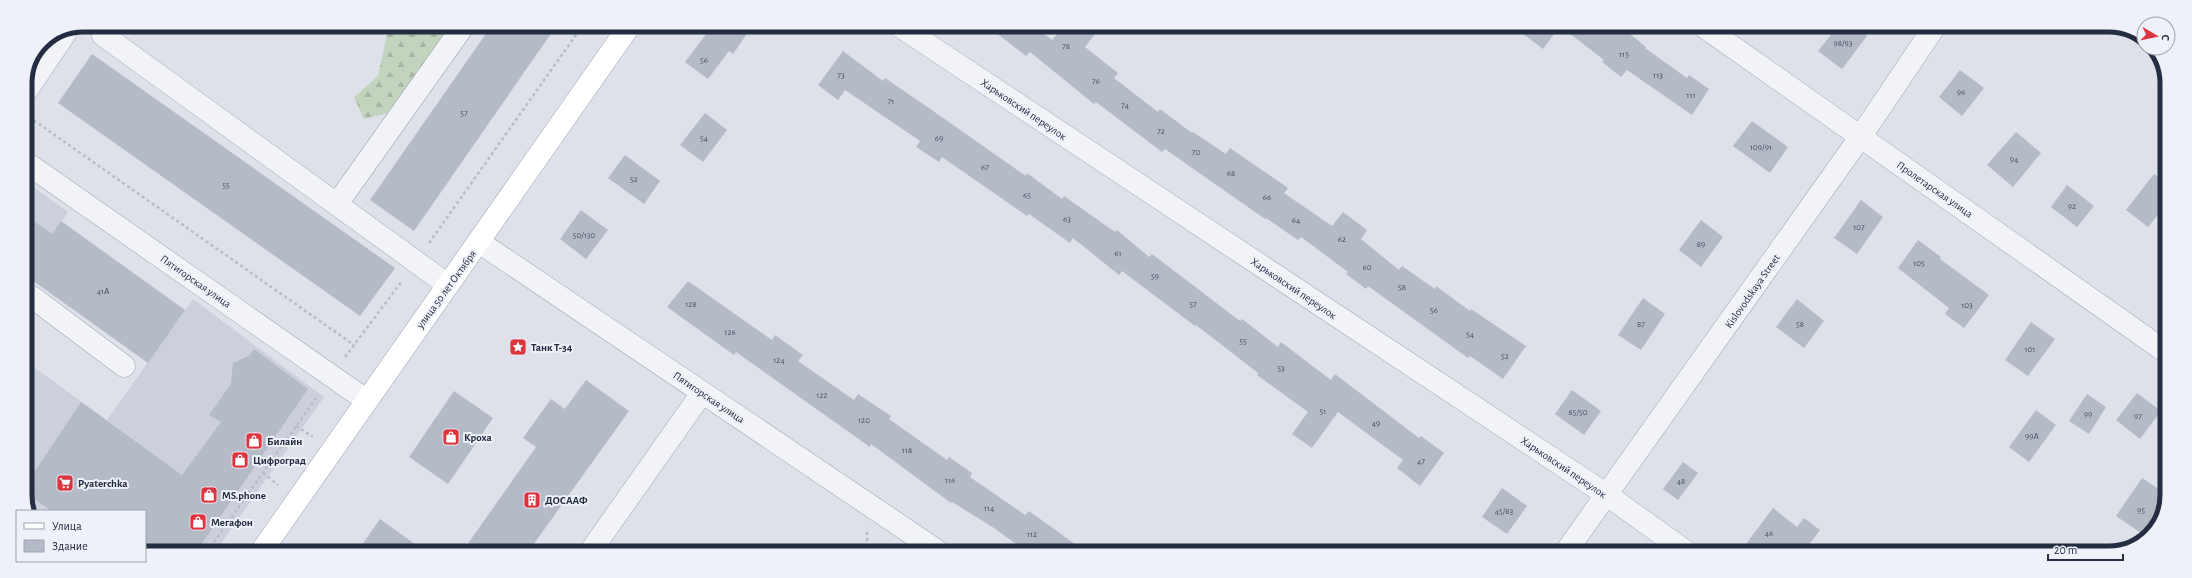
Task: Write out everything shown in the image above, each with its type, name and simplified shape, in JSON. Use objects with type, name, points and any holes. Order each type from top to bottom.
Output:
[{"type":"main road","name":"улица 50 лет Октября","points":[[264,546],[625,32]]},
{"type":"street","points":[[337,204],[459,32]]},
{"type":"street","name":"Харьковский переулок","points":[[907,32],[1606,495],[1678,546]]},
{"type":"street","name":"Пролетарская улица","points":[[1712,32],[2160,348]]},
{"type":"street","name":"Kislovodskaya Street","points":[[1570,546],[1861,136],[1931,32]]},
{"type":"street","points":[[103,35],[417,261],[448,285]]},
{"type":"street","points":[[32,83],[63,37]]},
{"type":"street","name":"Пятигорская улица","points":[[32,167],[366,400]]},
{"type":"street","name":"Пятигорская улица","points":[[479,242],[929,546]]},
{"type":"street","points":[[32,297],[124,366]]},
{"type":"street","points":[[594,546],[702,393]]},
{"type":"path","points":[[211,546],[354,345],[417,261],[578,32]]},
{"type":"path","points":[[32,119],[354,345]]},
{"type":"shaded area","points":[[32,186],[68,212],[52,235],[32,248]]},
{"type":"shaded area","points":[[193,299],[324,397],[219,546],[146,546],[146,510],[35,510],[32,498],[32,366],[107,420]]},
{"type":"green space","points":[[387,32],[472,32],[420,105],[364,119],[354,97],[378,76]]},
{"type":"building","points":[[487,32],[552,32],[414,231],[370,200]]},
{"type":"building","points":[[708,32],[748,32],[733,54],[729,51],[708,79],[685,62]]},
{"type":"building","points":[[995,32],[1042,32],[1052,40],[1059,32],[1092,32],[1095,34],[1085,47],[1118,73],[1114,78],[1158,112],[1160,109],[1192,133],[1193,132],[1226,154],[1230,148],[1288,188],[1284,193],[1332,226],[1343,212],[1367,230],[1361,239],[1399,270],[1402,266],[1435,289],[1436,286],[1470,311],[1471,309],[1526,346],[1503,379],[1470,356],[1468,358],[1368,286],[1366,289],[1346,274],[1348,272],[1301,237],[1298,240],[1266,218],[1265,219],[1165,149],[1162,152],[1096,102],[1094,104],[1030,52],[1026,56]]},
{"type":"building","points":[[1521,32],[1556,32],[1543,49]]},
{"type":"building","points":[[1568,32],[1627,32],[1646,47],[1645,48],[1687,78],[1689,75],[1709,89],[1692,115],[1627,70],[1621,77],[1602,62],[1604,60]]},
{"type":"building","points":[[1833,32],[1862,32],[1867,36],[1842,69],[1818,51]]},
{"type":"building","points":[[843,51],[883,81],[885,78],[1026,176],[1027,173],[1062,199],[1064,196],[1115,232],[1117,230],[1149,257],[1152,254],[1240,321],[1242,319],[1278,347],[1281,342],[1331,380],[1335,374],[1419,438],[1421,436],[1444,453],[1420,486],[1397,468],[1403,460],[1338,412],[1312,448],[1292,434],[1308,412],[1257,375],[1258,373],[1196,325],[1195,326],[1122,271],[1119,275],[1073,238],[1070,243],[1029,214],[1027,216],[942,157],[939,162],[916,147],[920,141],[845,90],[838,100],[818,85]]},
{"type":"building","points":[[92,54],[395,268],[360,316],[58,103]]},
{"type":"building","points":[[1960,70],[1984,88],[1962,116],[1939,97]]},
{"type":"building","points":[[705,113],[727,130],[703,162],[680,145]]},
{"type":"building","points":[[1752,121],[1788,147],[1770,173],[1733,146]]},
{"type":"building","points":[[2016,132],[2041,153],[2013,187],[1987,165]]},
{"type":"building","points":[[625,155],[660,181],[644,204],[608,178]]},
{"type":"building","points":[[2154,174],[2160,178],[2160,212],[2148,227],[2126,210]]},
{"type":"building","points":[[2067,185],[2094,206],[2077,227],[2051,207]]},
{"type":"building","points":[[1861,200],[1883,217],[1857,254],[1834,238]]},
{"type":"building","points":[[581,210],[608,230],[586,259],[560,239]]},
{"type":"building","points":[[32,220],[52,234],[61,221],[185,310],[148,363],[32,280]]},
{"type":"building","points":[[1701,220],[1723,237],[1701,267],[1679,250]]},
{"type":"building","points":[[1918,240],[1941,257],[1940,259],[1989,295],[1964,328],[1945,314],[1949,308],[1898,268]]},
{"type":"building","points":[[688,281],[772,340],[775,335],[803,355],[798,361],[854,400],[858,394],[891,416],[889,419],[947,460],[949,457],[972,473],[970,477],[1025,515],[1029,511],[1078,546],[1019,546],[994,528],[952,502],[951,503],[871,444],[870,447],[736,352],[734,355],[667,307]]},
{"type":"building","points":[[1643,298],[1665,314],[1641,350],[1618,335]]},
{"type":"building","points":[[1797,299],[1824,321],[1804,348],[1776,327]]},
{"type":"building","points":[[2031,322],[2055,339],[2028,376],[2005,360]]},
{"type":"building","points":[[254,349],[308,389],[200,546],[146,546],[146,510],[50,510],[32,498],[32,476],[81,402],[182,475],[221,422],[209,415],[231,384],[233,363],[249,356]]},
{"type":"building","name":"ДОСААФ","points":[[586,380],[629,411],[532,546],[466,546],[536,447],[523,438],[551,399],[565,409]]},
{"type":"building","points":[[1572,390],[1601,411],[1584,435],[1555,414]]},
{"type":"building","name":"Кроха","points":[[454,391],[493,418],[448,484],[409,457]]},
{"type":"building","points":[[2137,393],[2160,410],[2140,439],[2116,420]]},
{"type":"building","points":[[2087,394],[2106,407],[2089,434],[2069,421]]},
{"type":"building","points":[[2036,410],[2056,425],[2029,462],[2009,447]]},
{"type":"building","points":[[1683,462],[1698,473],[1678,500],[1663,489]]},
{"type":"building","points":[[2142,478],[2160,490],[2159,505],[2156,514],[2142,533],[2116,516]]},
{"type":"building","points":[[1502,488],[1527,506],[1507,534],[1482,517]]},
{"type":"building","points":[[1773,508],[1797,527],[1804,518],[1820,530],[1808,546],[1749,546],[1746,544]]},
{"type":"building","points":[[380,519],[418,546],[361,546]]},
{"type":"place","name":"Танк Т-34","points":[[518,347]]},
{"type":"place","name":"Кроха","points":[[451,437]]},
{"type":"place","name":"Билайн","points":[[254,441]]},
{"type":"place","name":"Цифроград","points":[[240,460]]},
{"type":"place","name":"Pyaterchka","points":[[65,483]]},
{"type":"place","name":"MS.phone","points":[[209,495]]},
{"type":"place","name":"ДОСААФ","points":[[532,500]]},
{"type":"place","name":"Мегафон","points":[[198,522]]}]
